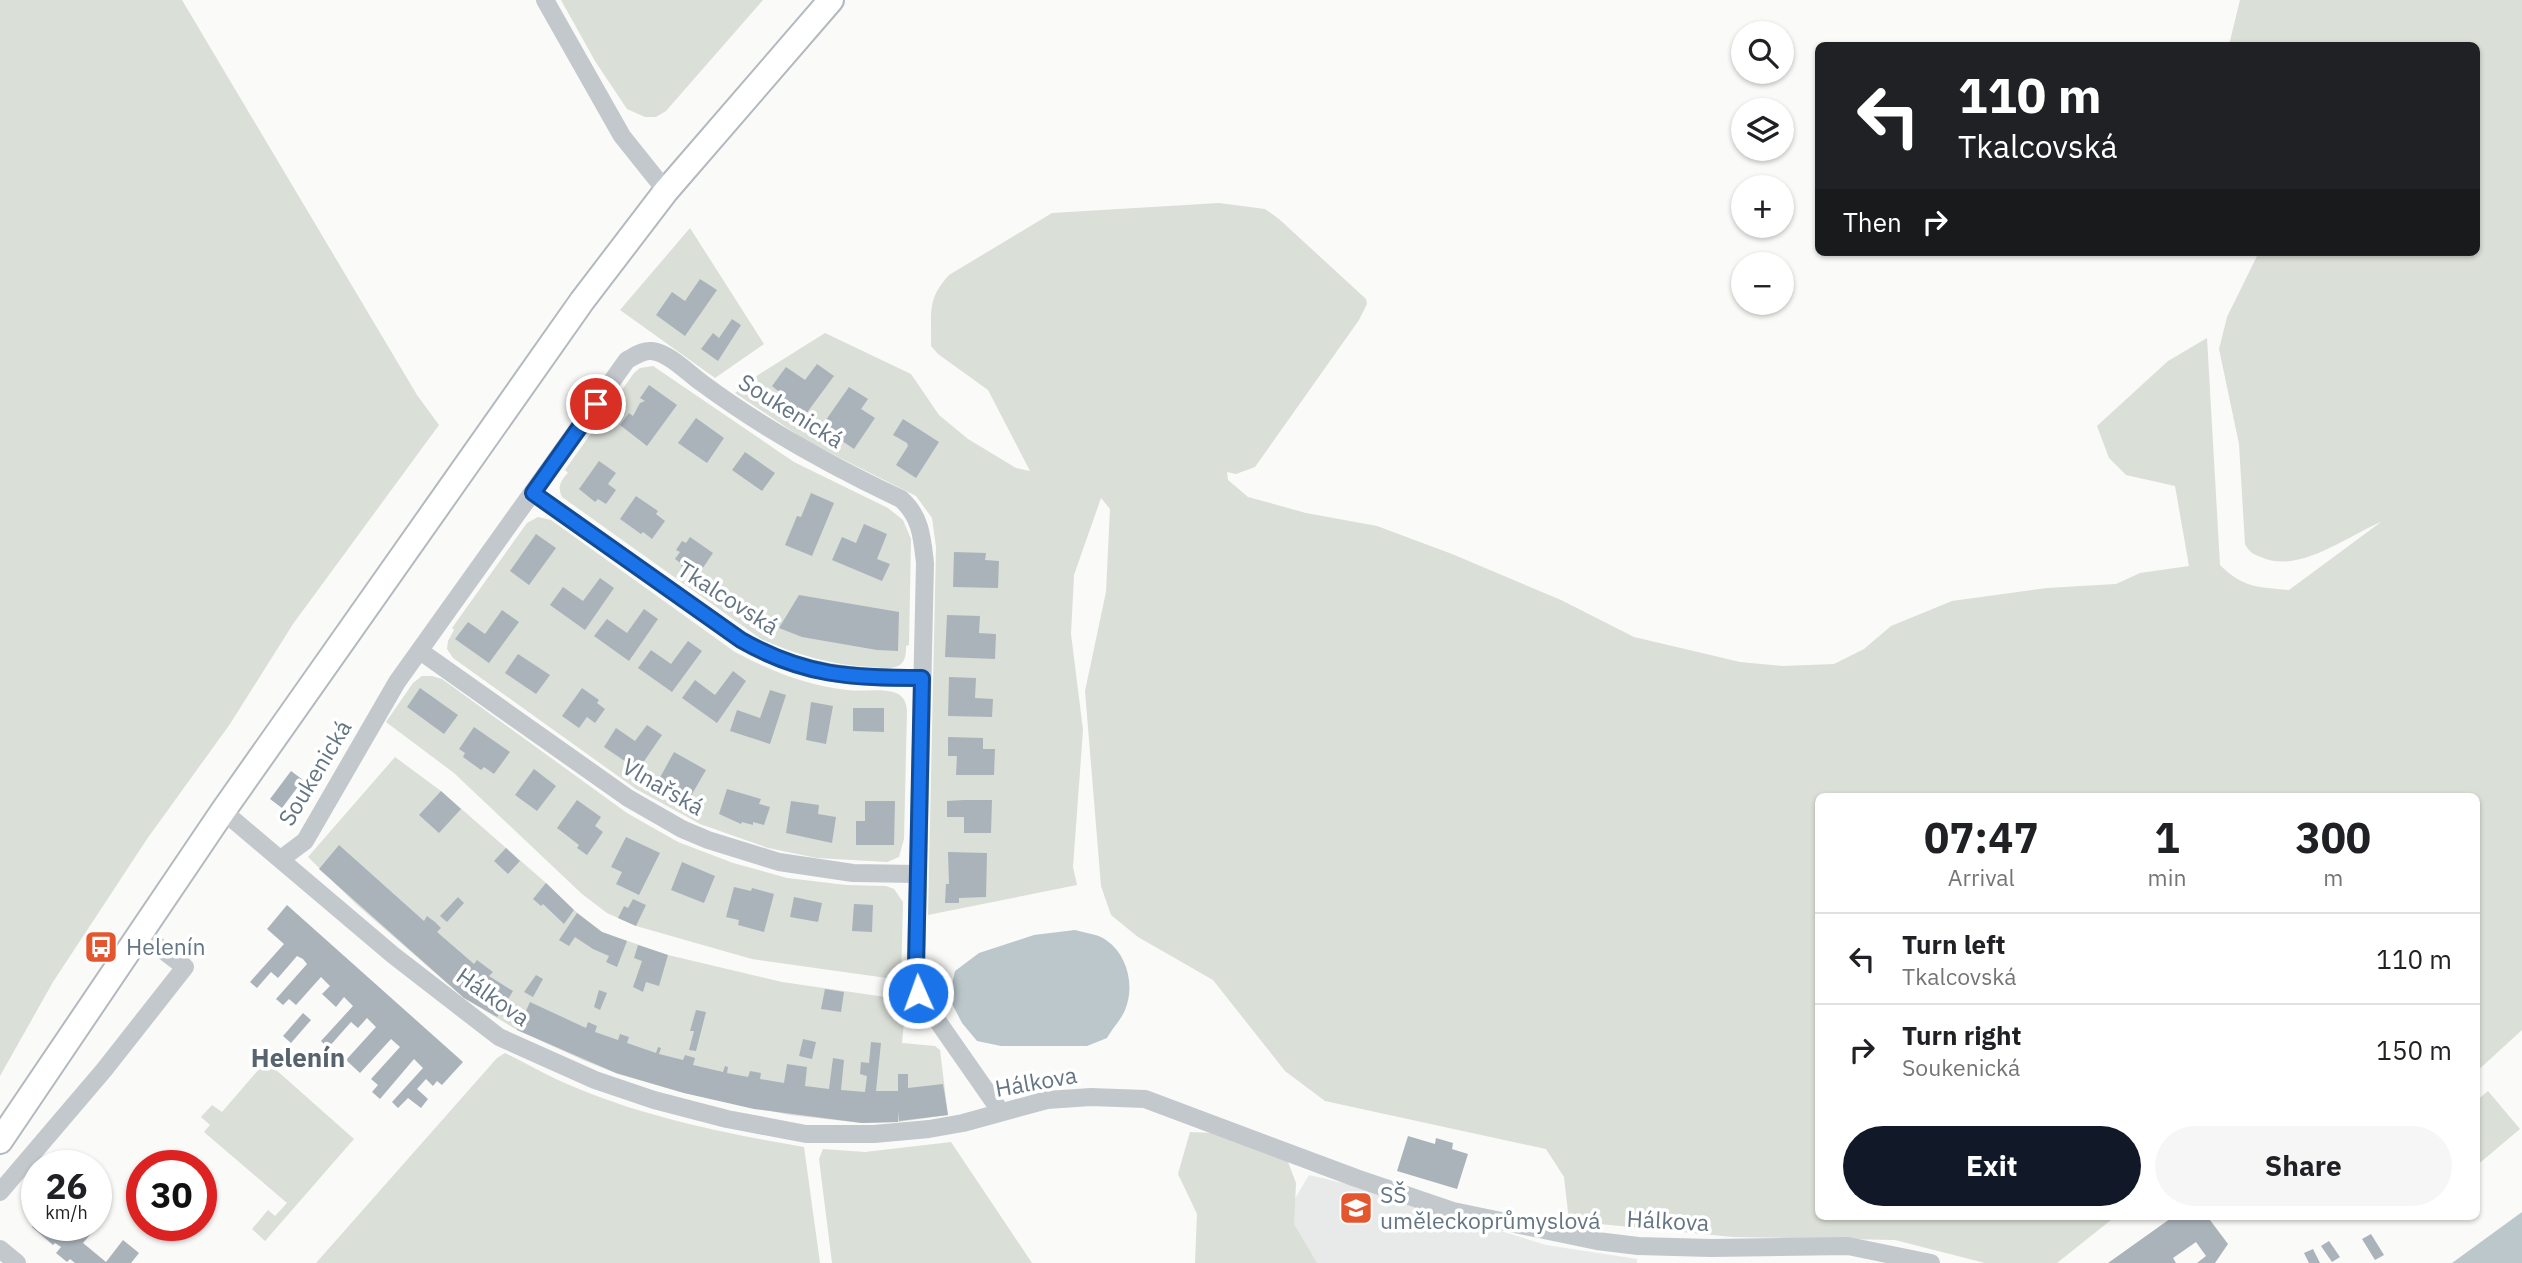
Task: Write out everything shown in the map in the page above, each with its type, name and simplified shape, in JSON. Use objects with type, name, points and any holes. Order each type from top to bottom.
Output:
[{"type":"main road","points":[[0,1141],[139,932],[582,302],[666,191],[831,0]]},
{"type":"street","points":[[545,0],[622,136],[666,191]]},
{"type":"street","name":"Soukenická","points":[[281,859],[304,841],[397,682],[627,360],[652,351],[666,357],[733,406],[802,450],[901,499],[912,509],[919,524],[925,563],[918,993],[1001,1112]]},
{"type":"street","name":"Tkalcovská","points":[[533,493],[741,640],[782,661],[830,674],[922,678]]},
{"type":"street","name":"Vlnařská","points":[[420,651],[628,798],[682,830],[779,862],[853,873],[918,874]]},
{"type":"street","name":"Hálkova","points":[[223,811],[393,955],[499,1037],[595,1080],[654,1100],[726,1119],[806,1134],[874,1134],[963,1123],[1047,1100],[1091,1097],[1144,1099],[1452,1211],[1597,1241],[1638,1246],[1848,1246],[1931,1263]]},
{"type":"street","points":[[0,1192],[104,1070],[185,967],[139,932]]},
{"type":"street","points":[[0,1249],[17,1263]]},
{"type":"shaded area","points":[[0,0],[182,0],[417,395],[439,425],[293,624],[230,724],[147,839],[53,982],[0,1076]]},
{"type":"shaded area","points":[[561,0],[763,0],[666,111],[656,117],[645,117],[627,109],[595,61]]},
{"type":"shaded area","points":[[2240,0],[2522,0],[2522,1030],[2480,1068],[2480,793],[1815,793],[1815,1220],[2111,1220],[2057,1263],[1985,1263],[1895,1240],[1733,1237],[1569,1221],[1564,1177],[1546,1149],[1325,1101],[1285,1071],[1213,980],[1138,937],[1111,915],[1101,886],[1085,691],[1106,592],[1110,509],[1101,498],[1074,575],[1071,634],[1083,730],[1073,867],[1077,885],[928,915],[936,547],[932,518],[916,496],[808,442],[735,393],[758,375],[825,333],[911,374],[939,415],[968,439],[1016,468],[1030,471],[988,390],[931,346],[933,300],[949,275],[1052,213],[1219,203],[1265,209],[1366,299],[1367,304],[1359,320],[1255,467],[1236,474],[1227,472],[1228,480],[1248,497],[1306,513],[1377,526],[1452,554],[1561,600],[1634,637],[1740,662],[1783,666],[1834,664],[1864,649],[1891,626],[1952,601],[2047,588],[2116,584],[2140,573],[2189,566],[2175,486],[2126,475],[2109,458],[2097,426],[2168,361],[2207,338],[2220,565],[2244,582],[2260,587],[2289,590],[2381,522],[2323,551],[2291,561],[2275,561],[2256,555],[2248,549],[2245,544],[2239,444],[2219,349],[2227,317],[2257,256],[2480,256],[2480,42],[2230,42]]},
{"type":"shaded area","points":[[690,228],[764,344],[715,378],[620,310]]},
{"type":"shaded area","points":[[653,366],[794,462],[888,508],[903,520],[911,539],[909,645],[906,646],[905,659],[900,665],[883,668],[829,661],[788,650],[761,639],[562,497],[560,484],[568,473],[565,470],[634,373],[640,368]]},
{"type":"shaded area","points":[[538,517],[551,520],[735,652],[749,659],[790,677],[818,685],[885,691],[901,696],[907,710],[904,839],[899,857],[887,862],[817,858],[768,848],[700,824],[636,789],[453,658],[447,649],[454,630],[452,628],[527,523]]},
{"type":"shaded area","points":[[422,676],[442,679],[627,813],[678,842],[733,863],[787,878],[846,885],[886,886],[894,889],[903,902],[901,980],[752,959],[636,926],[607,913],[582,894],[454,773],[386,722],[413,683]]},
{"type":"shaded area","points":[[395,757],[441,791],[602,932],[668,955],[782,982],[906,1000],[902,1043],[935,1046],[940,1050],[948,1115],[898,1122],[862,1123],[790,1115],[684,1093],[618,1074],[583,1060],[517,1030],[464,998],[356,904],[308,857]]},
{"type":"shaded area","points":[[1075,930],[1095,935],[1114,946],[1128,972],[1128,1001],[1124,1013],[1107,1038],[1087,1046],[1001,1046],[977,1041],[962,1023],[949,998],[955,971],[979,953],[1034,935]]},
{"type":"shaded area","points":[[505,1053],[567,1084],[625,1106],[713,1130],[804,1147],[820,1263],[316,1263],[497,1058]]},
{"type":"shaded area","points":[[266,1061],[354,1139],[265,1241],[252,1229],[268,1210],[275,1216],[287,1203],[204,1132],[210,1125],[201,1117],[212,1105],[222,1112]]},
{"type":"shaded area","points":[[2488,1091],[2520,1129],[2480,1163],[2480,1098]]},
{"type":"shaded area","points":[[1190,1132],[1257,1135],[1285,1154],[1296,1183],[1294,1224],[1317,1263],[1195,1263],[1197,1214],[1178,1174]]},
{"type":"shaded area","points":[[951,1142],[1032,1263],[832,1263],[819,1159],[823,1149],[865,1152]]},
{"type":"shaded area","name":"SŠ uměleckoprůmyslová","points":[[1309,1175],[1351,1185],[1546,1245],[1637,1259],[1637,1263],[1245,1263],[1265,1249]]},
{"type":"shaded area","points":[[2522,1212],[2522,1263],[2452,1263]]},
{"type":"building","points":[[700,279],[717,290],[685,336],[656,315],[672,292],[685,301]]},
{"type":"building","points":[[732,319],[741,325],[718,361],[701,349],[713,333],[719,338]]},
{"type":"building","points":[[817,364],[834,376],[803,418],[779,401],[783,395],[772,386],[786,367],[805,380]]},
{"type":"building","points":[[649,385],[677,405],[647,446],[620,425],[629,413],[633,416],[640,403],[645,401],[640,398]]},
{"type":"building","points":[[849,387],[868,399],[861,409],[875,418],[854,449],[821,427]]},
{"type":"building","points":[[696,418],[724,438],[707,463],[678,443]]},
{"type":"building","points":[[903,419],[939,442],[916,478],[896,465],[908,446],[893,435]]},
{"type":"building","points":[[745,452],[775,473],[762,491],[732,470]]},
{"type":"building","points":[[599,461],[616,473],[608,484],[616,490],[606,504],[598,499],[595,502],[579,489]]},
{"type":"building","points":[[811,493],[834,503],[812,556],[785,545],[797,516],[801,517]]},
{"type":"building","points":[[636,496],[658,511],[656,514],[665,521],[652,539],[620,519]]},
{"type":"building","points":[[864,524],[887,534],[877,559],[890,564],[882,581],[832,560],[842,537],[856,543]]},
{"type":"building","points":[[536,534],[556,548],[529,585],[510,571]]},
{"type":"building","points":[[690,537],[713,553],[698,575],[681,566],[675,559],[680,552],[676,550],[682,541],[686,543]]},
{"type":"building","points":[[954,552],[986,553],[985,560],[999,561],[998,588],[953,587]]},
{"type":"building","points":[[600,578],[614,588],[585,630],[550,605],[563,587],[583,601]]},
{"type":"building","points":[[799,595],[899,612],[898,651],[802,637],[779,628]]},
{"type":"building","points":[[644,609],[658,619],[629,661],[594,636],[607,619],[627,633]]},
{"type":"building","points":[[502,610],[519,622],[489,663],[455,639],[468,622],[485,634]]},
{"type":"building","points":[[947,615],[980,616],[979,633],[996,634],[995,659],[945,657]]},
{"type":"building","points":[[688,641],[702,651],[672,692],[638,668],[651,650],[671,664]]},
{"type":"building","points":[[518,654],[550,675],[536,694],[505,673]]},
{"type":"building","points":[[733,671],[746,681],[717,723],[682,698],[695,680],[715,695]]},
{"type":"building","points":[[949,677],[976,678],[975,698],[993,699],[992,717],[948,716]]},
{"type":"building","points":[[420,688],[458,715],[444,734],[407,707]]},
{"type":"building","points":[[582,688],[599,700],[597,703],[605,709],[595,723],[587,717],[579,728],[562,716]]},
{"type":"building","points":[[770,690],[786,695],[770,744],[730,731],[737,710],[760,718]]},
{"type":"building","points":[[811,702],[833,706],[826,744],[806,740]]},
{"type":"building","points":[[853,708],[884,708],[884,732],[853,731]]},
{"type":"building","points":[[647,725],[662,735],[638,770],[604,747],[616,728],[635,741]]},
{"type":"building","points":[[474,727],[510,752],[494,774],[484,767],[481,770],[463,757],[465,753],[459,749]]},
{"type":"building","points":[[948,737],[983,738],[983,749],[995,749],[994,775],[956,775],[957,756],[948,756]]},
{"type":"building","points":[[674,752],[706,770],[688,801],[657,783]]},
{"type":"building","points":[[534,769],[556,786],[537,811],[515,795]]},
{"type":"building","points":[[291,771],[303,780],[282,808],[270,799]]},
{"type":"building","points":[[727,789],[761,799],[759,804],[770,807],[764,825],[753,822],[753,825],[741,824],[719,814]]},
{"type":"building","points":[[441,791],[461,809],[439,833],[419,815]]},
{"type":"building","points":[[577,800],[601,817],[595,826],[603,832],[587,855],[557,828]]},
{"type":"building","points":[[992,800],[991,833],[964,833],[964,817],[947,817],[947,801]]},
{"type":"building","points":[[791,801],[819,805],[818,814],[836,817],[832,843],[786,833]]},
{"type":"building","points":[[865,801],[895,801],[894,845],[856,845],[856,821],[865,821]]},
{"type":"building","points":[[626,837],[660,853],[639,895],[616,884],[622,872],[611,867]]},
{"type":"building","points":[[339,845],[424,921],[427,916],[435,922],[441,928],[437,932],[474,964],[477,960],[493,972],[489,976],[513,991],[497,1017],[464,998],[319,869]]},
{"type":"building","points":[[506,848],[520,861],[508,874],[494,861]]},
{"type":"building","points":[[948,852],[987,853],[986,897],[959,898],[959,903],[945,903],[946,884],[949,884]]},
{"type":"building","points":[[682,862],[715,876],[704,903],[671,890]]},
{"type":"building","points":[[546,883],[574,910],[564,924],[543,904],[541,906],[533,899]]},
{"type":"building","points":[[734,887],[751,891],[752,888],[774,894],[764,932],[738,925],[739,920],[726,917]]},
{"type":"building","points":[[458,897],[464,903],[447,922],[440,916]]},
{"type":"building","points":[[794,897],[822,903],[818,922],[790,917]]},
{"type":"building","points":[[633,899],[646,905],[636,926],[618,918],[624,906],[628,908]]},
{"type":"building","points":[[854,904],[873,905],[872,932],[852,931]]},
{"type":"building","points":[[287,905],[463,1062],[442,1085],[437,1081],[433,1086],[426,1079],[417,1089],[428,1099],[421,1108],[408,1098],[398,1108],[392,1102],[423,1068],[414,1059],[380,1099],[372,1092],[378,1085],[371,1079],[400,1047],[391,1039],[360,1073],[346,1060],[376,1027],[367,1018],[358,1028],[351,1022],[328,1048],[321,1041],[353,1006],[344,997],[336,1007],[322,994],[330,986],[321,977],[296,1005],[289,999],[283,1005],[276,999],[307,964],[303,959],[297,956],[278,978],[271,972],[257,988],[250,982],[284,944],[267,929]]},
{"type":"building","points":[[577,913],[602,932],[627,941],[617,967],[606,962],[609,956],[575,937],[569,946],[559,940]]},
{"type":"building","points":[[638,945],[668,955],[659,986],[646,982],[643,992],[633,987],[642,961],[634,958]]},
{"type":"building","points":[[536,975],[543,979],[533,997],[524,992]]},
{"type":"building","points":[[825,989],[844,992],[841,1012],[821,1009]]},
{"type":"building","points":[[599,990],[607,993],[600,1010],[594,1007]]},
{"type":"building","points":[[530,1002],[586,1028],[588,1022],[597,1026],[595,1032],[618,1040],[620,1034],[629,1037],[627,1043],[656,1053],[658,1047],[661,1048],[659,1054],[683,1060],[685,1055],[695,1058],[693,1065],[723,1072],[725,1066],[728,1067],[727,1073],[748,1077],[750,1071],[761,1073],[760,1079],[784,1083],[787,1064],[807,1067],[805,1086],[829,1089],[833,1058],[844,1060],[841,1090],[865,1092],[867,1076],[860,1074],[861,1062],[869,1063],[871,1042],[881,1043],[876,1091],[898,1091],[898,1074],[908,1074],[908,1088],[943,1084],[948,1115],[899,1121],[898,1111],[898,1122],[862,1123],[754,1109],[684,1093],[616,1073],[517,1030],[519,1026],[513,1023],[519,1010],[525,1013]]},
{"type":"building","points":[[696,1010],[706,1012],[696,1051],[689,1050],[694,1031],[690,1031]]},
{"type":"building","points":[[303,1013],[311,1020],[291,1043],[283,1036]]},
{"type":"building","points":[[803,1039],[816,1042],[812,1059],[799,1056]]},
{"type":"building","points":[[1408,1136],[1435,1144],[1436,1138],[1453,1143],[1452,1149],[1468,1154],[1457,1189],[1397,1171]]},
{"type":"building","points":[[2168,1220],[2210,1220],[2228,1244],[2215,1263],[2197,1263],[2206,1256],[2196,1242],[2173,1258],[2176,1263],[2108,1263]]},
{"type":"building","points":[[2371,1234],[2384,1255],[2375,1260],[2362,1239]]},
{"type":"building","points":[[123,1240],[139,1253],[131,1263],[75,1263],[70,1259],[67,1262],[56,1253],[61,1247],[55,1243],[53,1245],[48,1241],[85,1241],[83,1243],[106,1262]]},
{"type":"building","points":[[2329,1241],[2340,1257],[2332,1262],[2321,1246]]},
{"type":"building","points":[[2313,1249],[2320,1263],[2309,1263],[2304,1253]]},
{"type":"place","name":"Helenín","points":[[101,947]]},
{"type":"place","name":"SŠ uměleckoprůmyslová","points":[[1356,1208]]},
{"type":"district","name":"Helenín","points":[[298,1058]]},
{"type":"route","points":[[596,404],[533,493],[741,640],[782,661],[830,674],[922,678],[916,967],[918,993]]}]
